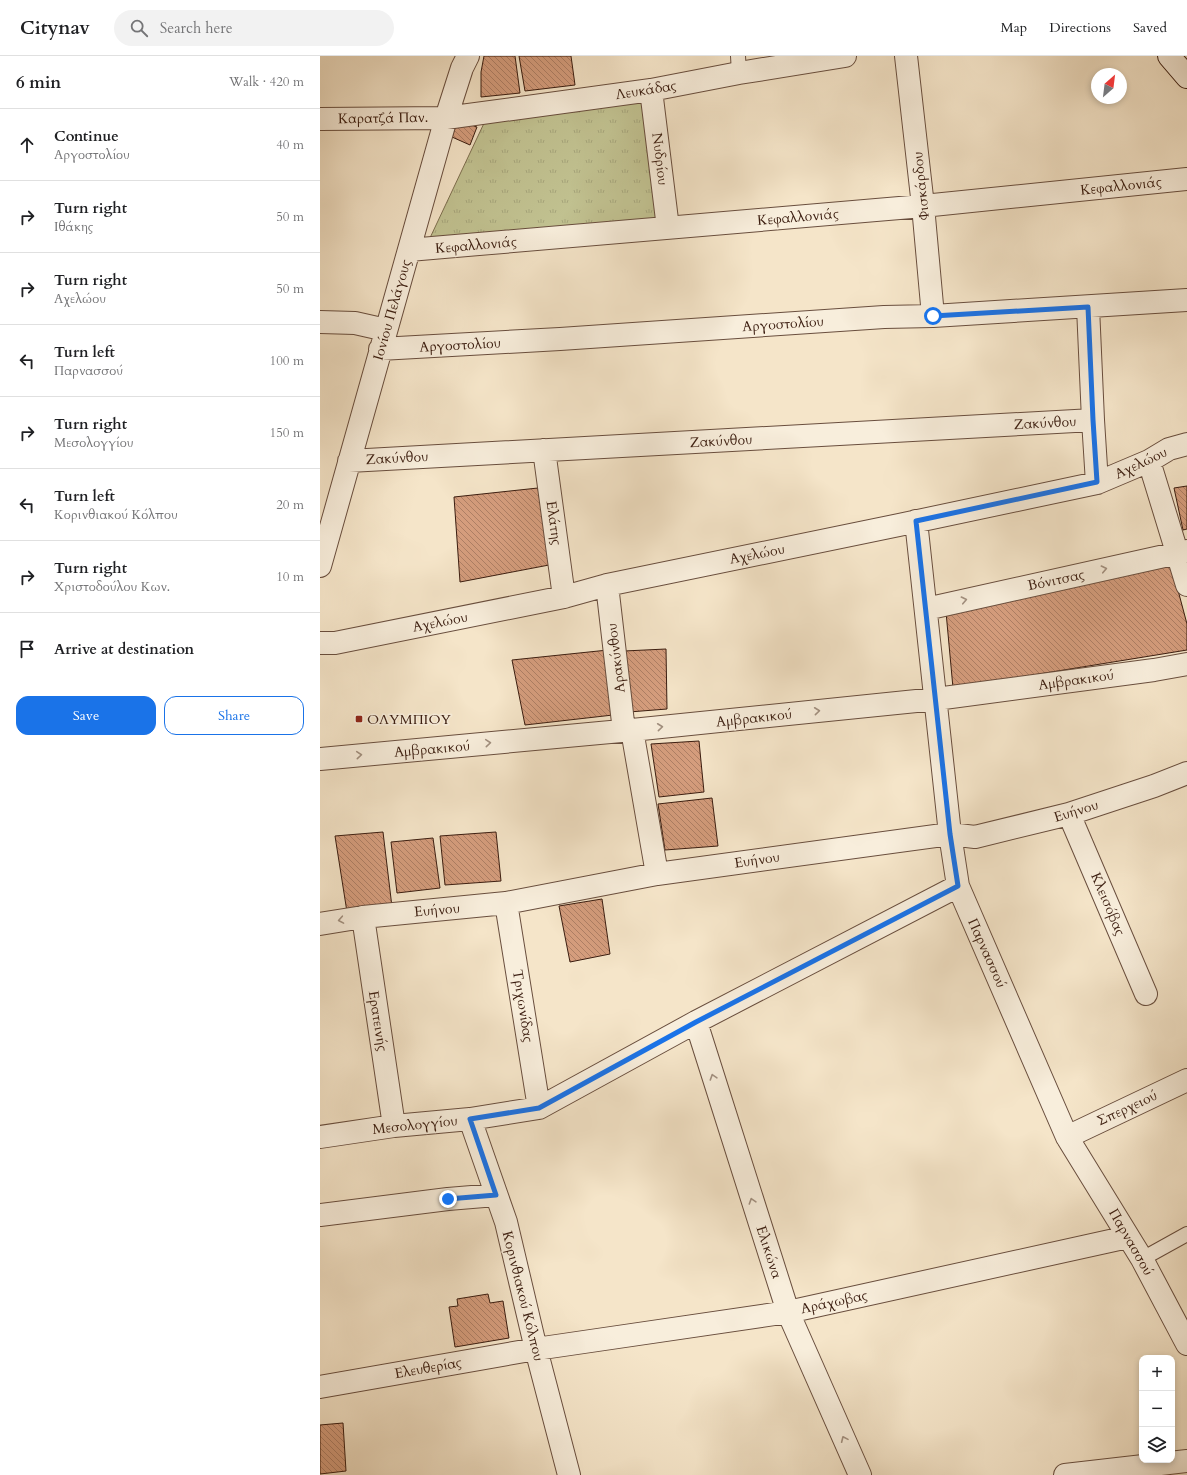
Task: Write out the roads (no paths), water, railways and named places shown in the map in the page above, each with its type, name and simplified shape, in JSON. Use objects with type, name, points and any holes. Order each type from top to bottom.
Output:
[{"type":"street","name":"Ιονίου Πελάγους","points":[[320,566],[328,506],[349,461],[383,339],[410,250],[446,118],[462,68],[468,56]]},
{"type":"street","name":"Λευκάδας","points":[[446,118],[651,90],[739,64],[844,56]]},
{"type":"street","name":"Φισκάρδου","points":[[906,56],[924,206],[933,316]]},
{"type":"street","points":[[1169,56],[1187,77]]},
{"type":"street","name":"Νυδρίου","points":[[651,90],[668,228]]},
{"type":"street","name":"Καρατζά Παν.","points":[[320,119],[446,118]]},
{"type":"street","name":"Κεφαλλονιάς","points":[[410,250],[924,206],[1187,179]]},
{"type":"street","name":"Αργοστολίου","points":[[320,322],[355,323],[383,339],[568,338],[884,317],[933,316],[1187,300]]},
{"type":"street","points":[[1088,307],[1097,482]]},
{"type":"street","name":"Ζακύνθου","points":[[349,461],[1093,420]]},
{"type":"street","name":"Αχελώου","points":[[320,643],[335,643],[564,596],[607,585],[1097,482],[1149,461],[1169,449],[1187,444]]},
{"type":"street","name":"Ελάτης","points":[[544,450],[564,596]]},
{"type":"street","points":[[1149,461],[1183,552],[1187,585]]},
{"type":"street","name":"Παρνασσού","points":[[916,521],[950,834],[958,886],[1067,1137],[1142,1259],[1185,1336]]},
{"type":"street","name":"Βόνιτσας","points":[[926,609],[1183,552]]},
{"type":"street","name":"Αρακύνθου","points":[[607,585],[628,730],[656,874]]},
{"type":"street","name":"Αμβρακικού","points":[[320,759],[936,699],[1147,671],[1187,664]]},
{"type":"street","name":"Ευήνου","points":[[320,924],[363,917],[506,903],[656,874],[950,834],[975,837],[1069,814],[1154,786],[1187,773]]},
{"type":"street","name":"Κλεισόβας","points":[[1069,814],[1146,994]]},
{"type":"street","name":"Μεσολογγίου","points":[[320,1137],[394,1126],[470,1119],[539,1108],[696,1022],[958,886]]},
{"type":"street","name":"Τριχωνίδας","points":[[506,903],[539,1108]]},
{"type":"street","name":"Ερατεινής","points":[[363,917],[394,1126]]},
{"type":"street","name":"Ελικώνα","points":[[696,1022],[788,1312],[860,1475]]},
{"type":"street","name":"Σπερχειού","points":[[1067,1137],[1187,1080]]},
{"type":"street","name":"Κορινθιακού Κόλπου","points":[[470,1119],[506,1222],[568,1475]]},
{"type":"street","points":[[320,1215],[448,1199],[496,1195]]},
{"type":"street","name":"Αράχωβας","points":[[536,1348],[788,1312],[1128,1237]]},
{"type":"street","name":"Ελευθερίας","points":[[320,1387],[536,1348]]},
{"type":"street","points":[[1065,1475],[1187,1461]]},
{"type":"lane","points":[[1142,1259],[1187,1234]]},
{"type":"place","name":"ΟΛΥΜΠΙΟΥ","points":[[359,719]]}]
